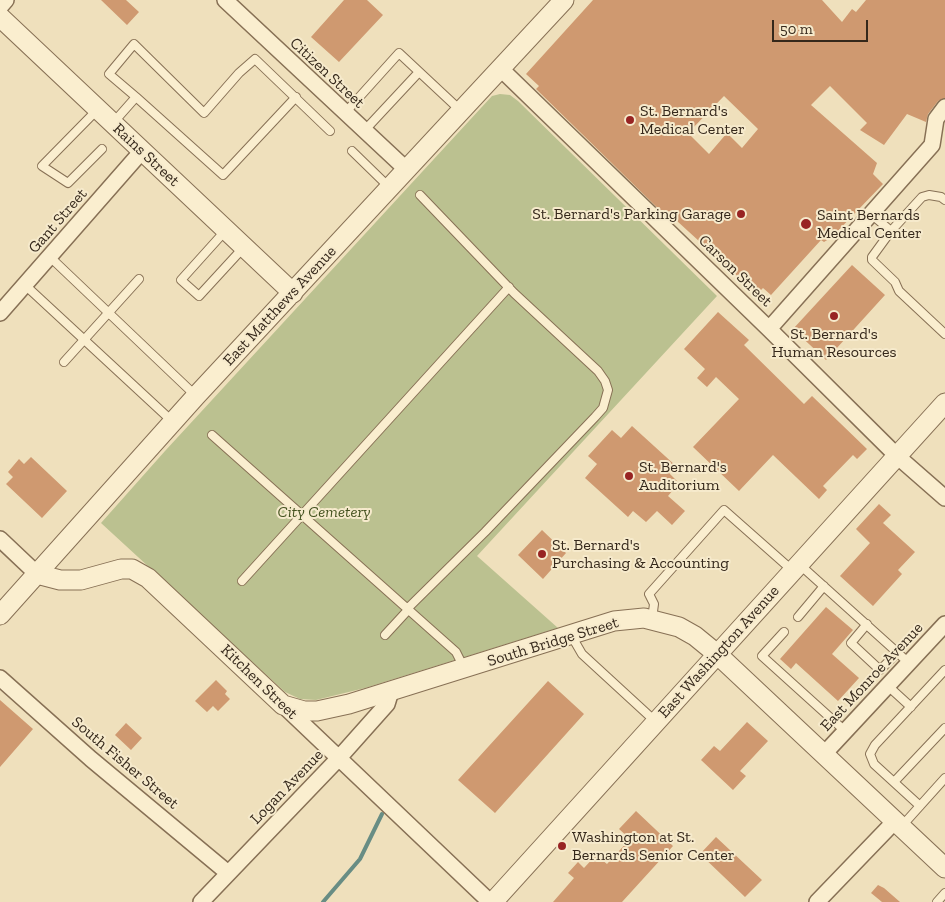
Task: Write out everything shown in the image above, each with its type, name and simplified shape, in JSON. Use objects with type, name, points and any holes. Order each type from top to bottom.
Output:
[{"type":"street","points":[[0,7],[6,0]]},
{"type":"street","name":"Citizen Street","points":[[225,0],[407,170]]},
{"type":"street","name":"East Matthews Avenue","points":[[0,615],[196,396],[562,1]]},
{"type":"street","name":"Rains Street","points":[[0,17],[292,293]]},
{"type":"street","name":"Carson Street","points":[[501,69],[769,328],[897,456],[945,498]]},
{"type":"street","points":[[769,328],[871,214],[938,148],[936,119],[945,107]]},
{"type":"street","name":"Gant Street","points":[[0,313],[142,151]]},
{"type":"street","name":"East Washington Avenue","points":[[492,902],[945,403]]},
{"type":"street","name":"Kitchen Street","points":[[0,539],[37,574],[60,580],[81,580],[121,569],[132,569],[148,578],[492,902]]},
{"type":"street","name":"South Bridge Street","points":[[283,705],[317,712],[391,691],[614,621],[652,619],[679,627],[695,636],[717,654],[945,868]]},
{"type":"street","name":"East Monroe Avenue","points":[[824,754],[945,624]]},
{"type":"street","name":"South Fisher Street","points":[[0,678],[91,759],[228,874]]},
{"type":"street","name":"Logan Avenue","points":[[201,902],[338,759],[386,704],[391,691]]},
{"type":"street","points":[[817,902],[898,824]]},
{"type":"lane","points":[[296,97],[223,176],[109,74],[134,44],[204,113],[239,72],[255,59],[296,97],[330,131]]},
{"type":"lane","points":[[345,113],[399,53],[462,111]]},
{"type":"lane","points":[[364,131],[419,72]]},
{"type":"lane","points":[[112,123],[136,97]]},
{"type":"lane","points":[[98,109],[42,166],[68,183],[102,149]]},
{"type":"lane","points":[[352,151],[390,188]]},
{"type":"lane","points":[[385,635],[407,609],[485,532],[595,417],[607,398],[608,390],[605,381],[598,371],[509,287],[420,195]]},
{"type":"lane","points":[[945,200],[929,195],[922,197],[891,231],[872,257],[872,260],[895,282],[899,291],[945,334]]},
{"type":"lane","points":[[871,214],[891,231]]},
{"type":"lane","points":[[226,230],[181,280],[199,296],[244,247]]},
{"type":"lane","points":[[50,257],[196,396]]},
{"type":"lane","points":[[64,362],[139,280]]},
{"type":"lane","points":[[25,285],[173,422]]},
{"type":"lane","points":[[242,580],[509,287]]},
{"type":"lane","points":[[212,435],[456,652],[464,668]]},
{"type":"lane","points":[[652,619],[654,604],[649,594],[724,510],[796,568],[824,586],[909,662]]},
{"type":"lane","points":[[798,617],[824,586]]},
{"type":"lane","points":[[867,624],[851,643],[880,670],[898,652]]},
{"type":"lane","points":[[784,632],[762,656],[845,731]]},
{"type":"lane","points":[[571,635],[582,654],[656,722]]},
{"type":"lane","points":[[920,806],[874,764],[870,754],[875,745],[945,670]]},
{"type":"lane","points":[[888,686],[911,707]]},
{"type":"lane","points":[[894,782],[945,728]]},
{"type":"lane","points":[[898,824],[920,806],[945,778]]},
{"type":"lane","points":[[937,902],[945,893]]},
{"type":"green space","name":"City Cemetery","points":[[500,94],[510,95],[518,101],[717,296],[477,556],[558,628],[365,688],[316,700],[300,699],[285,692],[101,523],[492,96]]},
{"type":"building","points":[[101,0],[126,0],[139,12],[127,25]]},
{"type":"building","points":[[344,0],[367,0],[383,15],[339,62],[311,37]]},
{"type":"building","name":"Saint Bernards Medical Center","points":[[593,0],[822,0],[842,22],[852,9],[856,12],[866,0],[945,0],[945,98],[938,101],[928,114],[926,122],[907,114],[884,145],[860,130],[867,123],[830,86],[811,105],[877,163],[873,174],[883,184],[832,237],[824,242],[821,240],[771,295],[763,288],[757,294],[677,221],[674,224],[536,89],[539,86],[526,74]],"holes":[[[724,96],[758,129],[742,148],[727,133],[709,154],[688,133]]]},
{"type":"building","name":"St. Bernard's Human Resources","points":[[852,265],[885,295],[826,360],[793,329]]},
{"type":"building","points":[[718,312],[749,340],[744,345],[804,404],[812,396],[867,449],[857,459],[853,455],[823,486],[827,490],[819,499],[773,455],[739,491],[693,447],[739,399],[716,377],[707,387],[697,378],[705,369],[684,349]]},
{"type":"building","name":"St. Bernard's Auditorium","points":[[632,426],[676,466],[669,473],[679,483],[668,496],[685,511],[672,525],[657,511],[646,522],[633,511],[628,517],[585,478],[597,464],[588,456],[612,430],[621,438]]},
{"type":"building","points":[[31,457],[67,491],[42,518],[6,484],[13,477],[8,472],[19,459],[24,464]]},
{"type":"building","points":[[879,504],[891,515],[883,523],[915,552],[898,570],[902,574],[873,606],[840,576],[870,543],[856,529]]},
{"type":"building","name":"St. Bernard's Purchasing & Accounting","points":[[542,530],[566,553],[543,579],[518,555]]},
{"type":"building","points":[[826,607],[853,630],[832,654],[859,678],[838,701],[796,663],[791,669],[780,659]]},
{"type":"building","points":[[216,680],[227,691],[225,694],[230,699],[218,711],[213,706],[207,712],[195,701]]},
{"type":"building","points":[[548,681],[584,714],[495,813],[458,780]]},
{"type":"building","points":[[0,700],[33,729],[0,767]]},
{"type":"building","points":[[747,722],[768,741],[740,771],[746,776],[733,790],[701,760],[714,746],[720,751]]},
{"type":"building","points":[[126,723],[142,738],[131,750],[115,735]]},
{"type":"building","points":[[636,811],[673,846],[622,902],[553,902],[574,878],[568,873],[578,862],[584,868],[596,855],[607,864],[630,839],[619,829]]},
{"type":"building","points":[[716,837],[762,880],[745,897],[700,854]]},
{"type":"building","points":[[878,885],[900,902],[882,902],[871,893]]},
{"type":"waterway","points":[[323,902],[360,859],[382,814]]},
{"type":"place","name":"St. Bernard's Medical Center","points":[[630,120]]},
{"type":"place","name":"St. Bernard's Parking Garage","points":[[741,214]]},
{"type":"place","name":"Saint Bernards Medical Center","points":[[806,224]]},
{"type":"place","name":"St. Bernard's Human Resources","points":[[834,316]]},
{"type":"place","name":"St. Bernard's Auditorium","points":[[629,476]]},
{"type":"place","name":"St. Bernard's Purchasing & Accounting","points":[[542,554]]},
{"type":"place","name":"Washington at St. Bernards Senior Center","points":[[562,846]]}]
